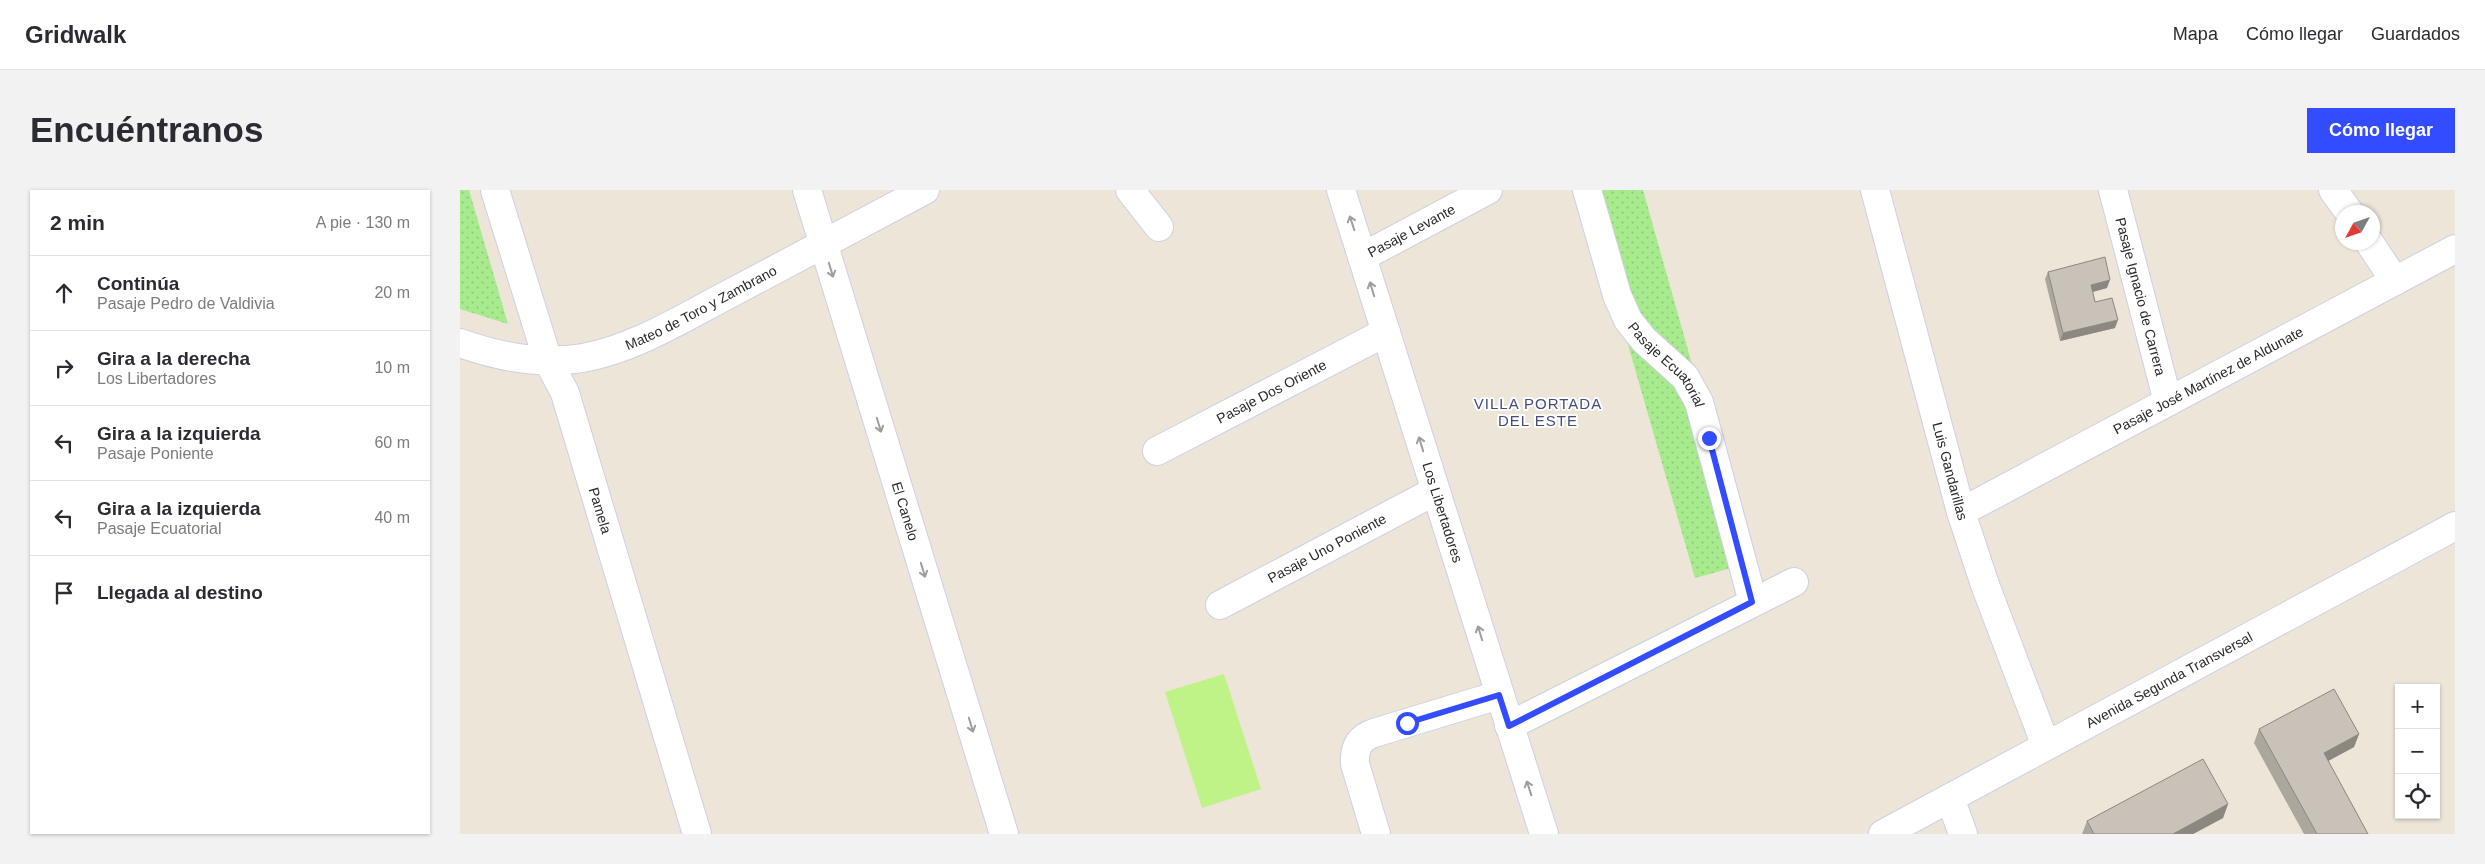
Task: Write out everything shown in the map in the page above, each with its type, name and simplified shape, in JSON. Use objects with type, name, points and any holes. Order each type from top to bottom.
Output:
[{"type":"street","name":"Pamela","points":[[495,190],[548,360],[566,393],[697,834]]},
{"type":"street","name":"El Canelo","points":[[807,190],[1004,834]]},
{"type":"street","name":"Mateo de Toro y Zambrano","points":[[460,343],[496,354],[548,360],[581,358],[631,344],[925,190]]},
{"type":"street","points":[[1130,190],[1160,227]]},
{"type":"street","name":"Los Libertadores","points":[[1341,190],[1544,834]]},
{"type":"street","name":"Pasaje Levante","points":[[1362,257],[1488,190]]},
{"type":"street","name":"Pasaje Ecuatorial","points":[[1587,190],[1617,295],[1628,320],[1644,340],[1685,377],[1699,402],[1752,602]]},
{"type":"street","name":"Luis Gandarillas","points":[[1874,190],[1961,512],[1984,582],[2046,746]]},
{"type":"street","name":"Pasaje Ignacio de Carrera","points":[[2113,190],[2168,402]]},
{"type":"street","points":[[2333,190],[2343,205]]},
{"type":"street","points":[[2374,250],[2395,281]]},
{"type":"street","name":"Pasaje José Martínez de Aldunate","points":[[1961,512],[2455,250]]},
{"type":"street","name":"Pasaje Dos Oriente","points":[[1157,452],[1386,332]]},
{"type":"street","name":"Pasaje Uno Poniente","points":[[1220,605],[1436,491]]},
{"type":"street","name":"Avenida Segunda Transversal","points":[[1883,834],[2455,526]]},
{"type":"street","points":[[1509,726],[1794,582]]},
{"type":"street","points":[[1376,834],[1355,764],[1354,755],[1362,740],[1374,733],[1499,695]]},
{"type":"street","points":[[1950,798],[1963,834]]},
{"type":"green space","points":[[460,190],[469,190],[508,324],[460,309]]},
{"type":"green space","points":[[1600,190],[1643,190],[1695,375],[1638,323]]},
{"type":"green space","points":[[1627,341],[1684,393],[1735,567],[1695,578]]},
{"type":"green space","points":[[1224,674],[1261,789],[1202,808],[1165,692]]},
{"type":"building","points":[[2105,257],[2110,280],[2091,285],[2095,302],[2112,298],[2118,320],[2063,333],[2048,272]]},
{"type":"building","points":[[2334,689],[2359,734],[2324,753],[2368,834],[2317,834],[2259,729]]},
{"type":"building","points":[[2203,759],[2228,804],[2173,834],[2094,834],[2087,821]]},
{"type":"district","name":"VILLA PORTADA DEL ESTE","points":[[1538,412]]},
{"type":"route","points":[[1407,723],[1499,695],[1509,726],[1752,602],[1709,438]]}]
